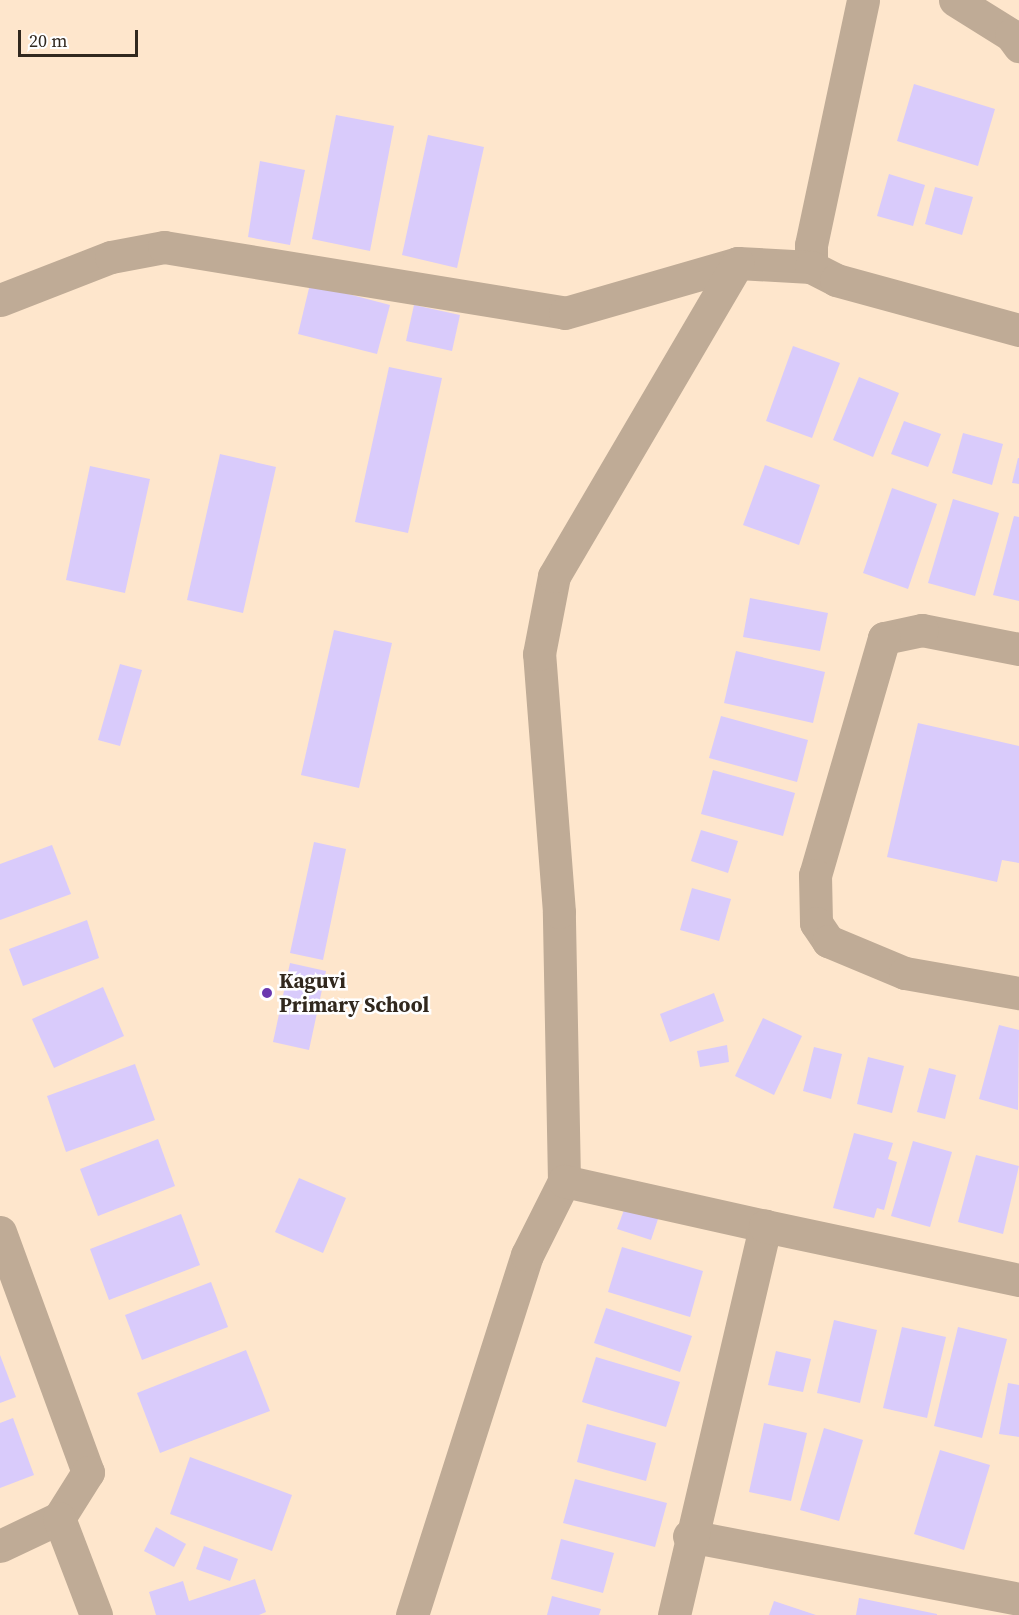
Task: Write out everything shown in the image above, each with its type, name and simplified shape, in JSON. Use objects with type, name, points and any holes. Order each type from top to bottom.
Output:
[{"type":"street","points":[[811,267],[811,245],[863,0]]},
{"type":"street","points":[[955,0],[1011,35],[1019,46]]},
{"type":"street","points":[[0,300],[111,257],[165,247],[565,313],[738,262],[811,267],[836,279],[1019,330]]},
{"type":"street","points":[[412,1615],[527,1255],[564,1181],[559,912],[539,654],[554,576],[738,262]]},
{"type":"street","points":[[1019,650],[922,630],[884,638],[815,875],[816,923],[828,941],[905,973],[1019,993]]},
{"type":"street","points":[[564,1181],[1019,1280]]},
{"type":"street","points":[[674,1615],[689,1536],[765,1226]]},
{"type":"street","points":[[0,1232],[88,1472],[59,1518],[0,1546]]},
{"type":"street","points":[[59,1518],[96,1615]]},
{"type":"street","points":[[689,1536],[971,1603],[1019,1599]]},
{"type":"building","points":[[914,84],[995,109],[978,166],[897,141]]},
{"type":"building","points":[[336,115],[394,126],[370,251],[312,239]]},
{"type":"building","points":[[428,135],[484,147],[457,268],[402,255]]},
{"type":"building","points":[[260,161],[305,170],[290,245],[248,237]]},
{"type":"building","points":[[889,174],[925,185],[913,226],[877,216]]},
{"type":"building","points":[[935,187],[973,197],[962,235],[925,224]]},
{"type":"building","points":[[310,284],[390,305],[377,354],[298,334]]},
{"type":"building","points":[[414,305],[460,315],[452,351],[406,341]]},
{"type":"building","points":[[793,346],[840,363],[812,438],[766,421]]},
{"type":"building","points":[[389,367],[442,378],[408,533],[355,522]]},
{"type":"building","points":[[859,377],[899,393],[873,457],[833,440]]},
{"type":"building","points":[[904,421],[941,434],[928,467],[891,454]]},
{"type":"building","points":[[963,433],[1003,444],[992,485],[952,473]]},
{"type":"building","points":[[220,454],[276,467],[243,613],[187,600]]},
{"type":"building","points":[[1019,458],[1019,484],[1012,483]]},
{"type":"building","points":[[765,465],[820,485],[799,545],[743,525]]},
{"type":"building","points":[[90,466],[150,479],[125,593],[66,580]]},
{"type":"building","points":[[892,488],[937,504],[908,589],[863,573]]},
{"type":"building","points":[[953,499],[999,513],[975,596],[928,583]]},
{"type":"building","points":[[1014,516],[1019,517],[1019,601],[993,595]]},
{"type":"building","points":[[750,598],[828,613],[820,651],[743,637]]},
{"type":"building","points":[[334,630],[392,643],[359,788],[301,775]]},
{"type":"building","points":[[736,651],[825,672],[813,723],[724,703]]},
{"type":"building","points":[[120,664],[142,670],[120,746],[98,740]]},
{"type":"building","points":[[721,716],[808,740],[797,782],[709,758]]},
{"type":"building","points":[[918,723],[1019,746],[1019,863],[1002,860],[997,882],[887,857]]},
{"type":"building","points":[[713,770],[795,793],[783,836],[701,814]]},
{"type":"building","points":[[701,830],[738,841],[728,873],[691,861]]},
{"type":"building","points":[[314,842],[346,849],[323,960],[290,953]]},
{"type":"building","points":[[52,845],[71,894],[0,920],[0,864]]},
{"type":"building","points":[[692,888],[731,899],[719,941],[680,930]]},
{"type":"building","points":[[87,920],[99,958],[23,986],[9,949]]},
{"type":"building","points":[[290,963],[326,971],[309,1050],[273,1042]]},
{"type":"building","points":[[103,987],[124,1036],[54,1068],[32,1019]]},
{"type":"building","points":[[714,993],[724,1021],[670,1042],[660,1014]]},
{"type":"building","points":[[763,1018],[802,1036],[774,1095],[735,1076]]},
{"type":"building","points":[[999,1025],[1019,1030],[1018,1110],[979,1099]]},
{"type":"building","points":[[727,1045],[729,1062],[700,1067],[697,1051]]},
{"type":"building","points":[[814,1047],[842,1054],[831,1099],[803,1091]]},
{"type":"building","points":[[868,1057],[904,1066],[892,1113],[857,1104]]},
{"type":"building","points":[[135,1064],[155,1120],[66,1152],[47,1096]]},
{"type":"building","points":[[929,1068],[956,1075],[945,1119],[917,1112]]},
{"type":"building","points":[[854,1133],[893,1143],[888,1159],[897,1162],[884,1210],[877,1208],[874,1218],[833,1208]]},
{"type":"building","points":[[158,1139],[175,1186],[98,1216],[80,1169]]},
{"type":"building","points":[[913,1141],[952,1152],[930,1227],[891,1216]]},
{"type":"building","points":[[976,1155],[1019,1166],[1003,1234],[958,1222]]},
{"type":"building","points":[[299,1178],[346,1198],[323,1253],[275,1232]]},
{"type":"building","points":[[628,1199],[661,1210],[651,1240],[617,1229]]},
{"type":"building","points":[[181,1214],[200,1265],[109,1300],[90,1249]]},
{"type":"building","points":[[622,1247],[703,1271],[690,1317],[608,1292]]},
{"type":"building","points":[[211,1282],[228,1327],[142,1360],[125,1315]]},
{"type":"building","points":[[606,1308],[692,1336],[680,1372],[594,1343]]},
{"type":"building","points":[[834,1320],[877,1330],[860,1403],[817,1393]]},
{"type":"building","points":[[902,1327],[946,1337],[927,1418],[883,1408]]},
{"type":"building","points":[[958,1327],[1007,1339],[982,1438],[934,1426]]},
{"type":"building","points":[[246,1350],[270,1411],[160,1453],[137,1393]]},
{"type":"building","points":[[776,1351],[811,1359],[803,1392],[768,1385]]},
{"type":"building","points":[[0,1355],[16,1397],[0,1403]]},
{"type":"building","points":[[596,1357],[680,1382],[666,1427],[582,1402]]},
{"type":"building","points":[[1008,1383],[1019,1385],[1019,1437],[999,1434]]},
{"type":"building","points":[[13,1418],[34,1475],[0,1488],[0,1423]]},
{"type":"building","points":[[764,1423],[807,1433],[791,1501],[749,1492]]},
{"type":"building","points":[[587,1424],[656,1443],[646,1481],[577,1462]]},
{"type":"building","points":[[824,1428],[863,1440],[839,1521],[800,1510]]},
{"type":"building","points":[[940,1450],[990,1465],[964,1550],[914,1534]]},
{"type":"building","points":[[190,1457],[292,1495],[272,1551],[170,1514]]},
{"type":"building","points":[[575,1479],[667,1503],[655,1547],[563,1523]]},
{"type":"building","points":[[156,1527],[186,1544],[174,1567],[144,1551]]},
{"type":"building","points":[[561,1539],[614,1553],[603,1593],[551,1579]]},
{"type":"building","points":[[204,1546],[238,1559],[230,1581],[196,1569]]},
{"type":"building","points":[[255,1579],[266,1612],[259,1615],[156,1615],[149,1592],[183,1581],[189,1601]]},
{"type":"building","points":[[552,1596],[601,1609],[599,1615],[547,1615]]},
{"type":"building","points":[[859,1598],[937,1614],[937,1615],[856,1615]]},
{"type":"building","points":[[774,1601],[816,1615],[769,1615]]},
{"type":"place","name":"Kaguvi Primary School","points":[[267,993]]}]
